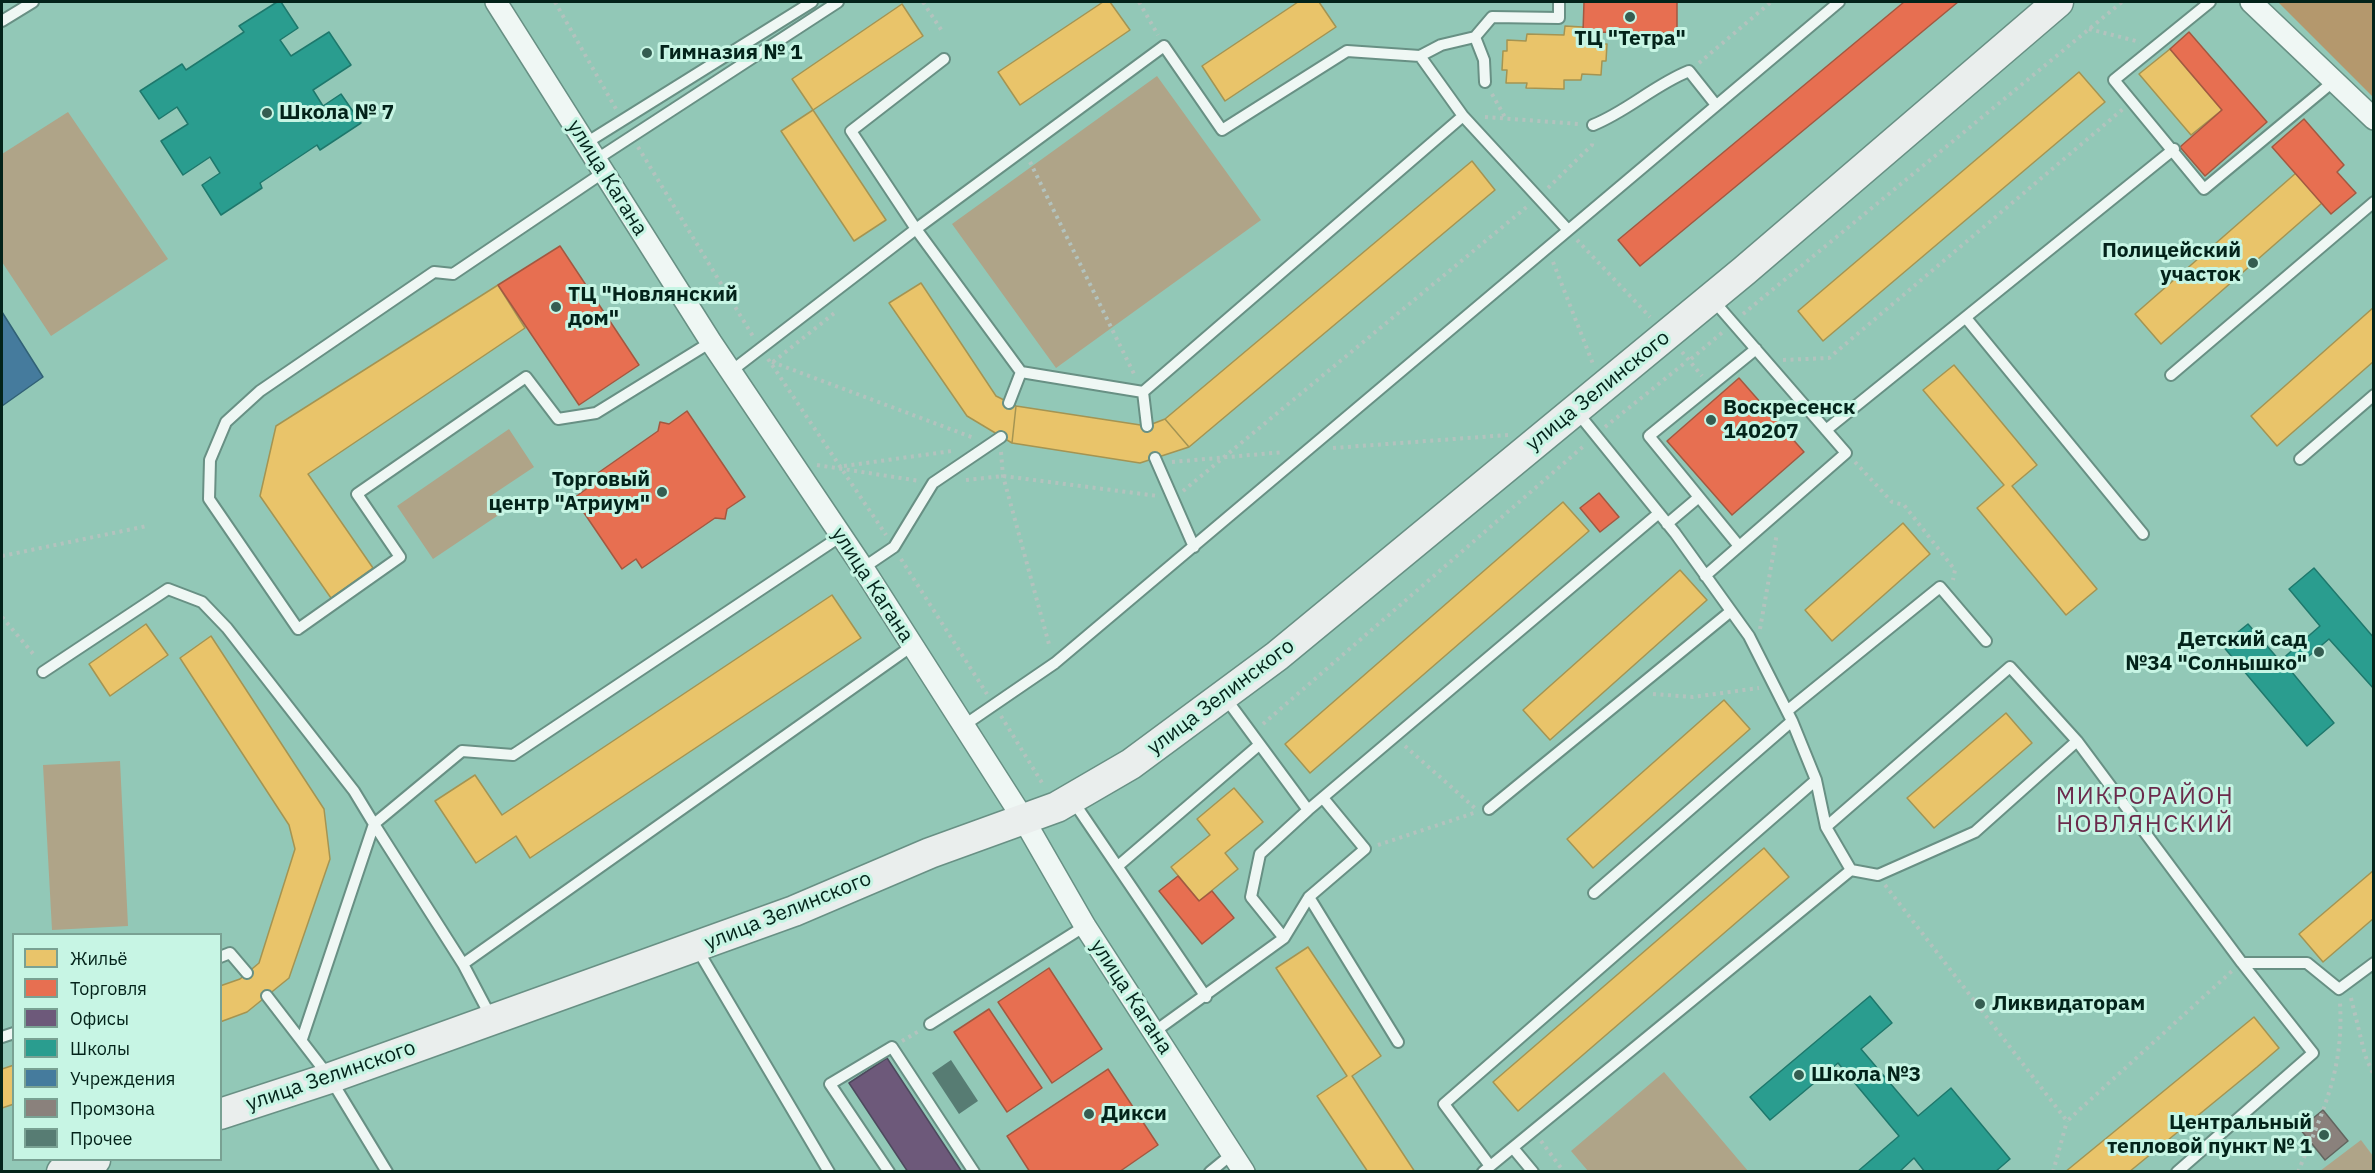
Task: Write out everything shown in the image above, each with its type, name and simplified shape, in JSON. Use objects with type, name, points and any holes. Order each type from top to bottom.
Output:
[{"type":"street","name":"улица Кагана","points":[[496,2],[730,372],[863,568],[1024,820],[1085,926],[1238,1163]]},
{"type":"street","name":"улица Зелинского","points":[[222,1113],[330,1078],[794,911],[930,853],[1024,820],[1064,802],[1145,755],[1286,648],[1712,298],[2058,2]]},
{"type":"street","points":[[2251,2],[2373,119]]},
{"type":"street","points":[[62,1172],[92,1161]]},
{"type":"lane","points":[[2,22],[33,2]]},
{"type":"lane","points":[[596,158],[622,120],[812,2]]},
{"type":"lane","points":[[711,342],[596,413],[558,419],[526,377],[357,494],[400,558],[298,629],[209,499],[210,460],[226,422],[260,391],[434,272],[453,274],[596,158],[838,2]]},
{"type":"lane","points":[[730,372],[916,229],[1164,46],[1222,130],[1347,51],[1420,56],[1441,45],[1475,37],[1492,17],[1559,18],[1559,2]]},
{"type":"lane","points":[[963,726],[993,703],[1055,663],[1839,2]]},
{"type":"lane","points":[[2210,2],[2115,80],[2174,149],[2204,189],[2334,81]]},
{"type":"lane","points":[[1475,37],[1484,60],[1485,82]]},
{"type":"lane","points":[[1420,56],[1463,116],[1568,230]]},
{"type":"lane","points":[[945,59],[851,131],[916,229],[1021,372],[1143,392]]},
{"type":"lane","points":[[1593,125],[1617,116],[1665,81],[1689,71],[1716,105]]},
{"type":"lane","points":[[1143,392],[1463,116]]},
{"type":"lane","points":[[1826,430],[2174,149]]},
{"type":"lane","points":[[2171,375],[2373,202]]},
{"type":"lane","points":[[1705,576],[1846,453],[1712,298]]},
{"type":"lane","points":[[1965,318],[2143,534]]},
{"type":"lane","points":[[1739,546],[1649,436],[1756,349]]},
{"type":"lane","points":[[1009,403],[1021,372]]},
{"type":"lane","points":[[1143,392],[1147,426]]},
{"type":"lane","points":[[2300,459],[2373,394]]},
{"type":"lane","points":[[1575,410],[1597,434],[1659,513],[1731,611],[1756,651],[1789,716],[1816,780],[1826,827],[1851,870],[1878,875],[1975,832],[2077,741]]},
{"type":"lane","points":[[863,568],[894,547],[933,483],[1001,437]]},
{"type":"lane","points":[[1156,461],[1194,547]]},
{"type":"lane","points":[[1667,524],[1699,497]]},
{"type":"lane","points":[[1284,938],[1251,897],[1260,854],[1308,810],[1659,513]]},
{"type":"lane","points":[[302,1039],[374,824],[462,751],[513,755],[841,536]]},
{"type":"lane","points":[[1594,893],[1789,716],[1940,587],[1986,641]]},
{"type":"lane","points":[[43,672],[168,589],[202,602],[227,628],[340,773],[463,964],[493,1020]]},
{"type":"lane","points":[[1489,808],[1731,611]]},
{"type":"lane","points":[[463,964],[912,646]]},
{"type":"lane","points":[[1826,827],[2010,667],[2077,741],[2242,963],[2313,1053],[2177,1172]]},
{"type":"lane","points":[[1224,696],[1308,810]]},
{"type":"lane","points":[[1118,866],[1259,745]]},
{"type":"lane","points":[[1816,780],[1444,1104],[1487,1169],[1851,870]]},
{"type":"lane","points":[[1154,1032],[1206,997],[1284,938],[1309,897],[1365,849],[1323,798]]},
{"type":"lane","points":[[1064,802],[1118,866],[1206,997]]},
{"type":"lane","points":[[1309,897],[1398,1042]]},
{"type":"lane","points":[[930,1024],[1085,926]]},
{"type":"lane","points":[[696,947],[829,1172]]},
{"type":"lane","points":[[222,956],[230,953],[247,973]]},
{"type":"lane","points":[[2242,963],[2307,963],[2343,986],[2373,963]]},
{"type":"lane","points":[[267,996],[330,1078],[387,1172]]},
{"type":"lane","points":[[889,1172],[830,1084],[892,1047],[974,1172]]},
{"type":"lane","points":[[1512,1148],[1533,1172]]},
{"type":"lane","points":[[1210,1172],[1238,1163]]},
{"type":"path","points":[[555,2],[622,120]]},
{"type":"path","points":[[924,2],[942,31]]},
{"type":"path","points":[[1138,2],[1164,46]]},
{"type":"path","points":[[1144,10],[1146,2]]},
{"type":"path","points":[[1689,71],[1771,2]]},
{"type":"path","points":[[1251,735],[1597,434],[2122,2]]},
{"type":"path","points":[[2089,29],[2156,46]]},
{"type":"path","points":[[1485,82],[1506,119],[1593,125],[1592,145],[1560,176]]},
{"type":"path","points":[[1765,360],[1829,358],[2133,101]]},
{"type":"path","points":[[631,135],[761,348],[894,547],[993,703],[1064,802]]},
{"type":"path","points":[[1027,156],[1143,392]]},
{"type":"path","points":[[1003,476],[1174,499],[1538,198]]},
{"type":"path","points":[[1568,230],[1652,318],[1660,311]]},
{"type":"path","points":[[1548,248],[1595,370]]},
{"type":"path","points":[[1687,359],[1704,378]]},
{"type":"path","points":[[772,363],[981,441]]},
{"type":"path","points":[[1156,461],[1514,434]]},
{"type":"path","points":[[1001,437],[1003,476],[1055,663]]},
{"type":"path","points":[[817,465],[840,467],[957,450]]},
{"type":"path","points":[[1846,453],[1892,502],[1904,505],[1955,570],[1950,599]]},
{"type":"path","points":[[1756,651],[1782,509]]},
{"type":"path","points":[[2,556],[147,526]]},
{"type":"path","points":[[2,617],[35,656]]},
{"type":"path","points":[[1634,692],[1693,697],[1774,685]]},
{"type":"path","points":[[1365,849],[1479,811],[1394,737]]},
{"type":"path","points":[[1878,875],[2067,1120]]},
{"type":"path","points":[[2053,1172],[2067,1120],[2242,963]]},
{"type":"path","points":[[2343,986],[2373,1076]]},
{"type":"path","points":[[2298,1172],[2331,1094],[2342,1036],[2343,986]]},
{"type":"path","points":[[892,1047],[930,1024]]},
{"type":"path","points":[[1533,1131],[1564,1172]]},
{"type":"shaded area","points":[[2278,2],[2373,2],[2373,97]]},
{"type":"shaded area","points":[[1157,76],[1261,220],[1056,368],[952,224]]},
{"type":"shaded area","points":[[68,112],[168,259],[51,336],[2,262],[2,154]]},
{"type":"shaded area","points":[[509,429],[534,467],[489,497],[500,514],[433,559],[397,506]]},
{"type":"shaded area","points":[[120,761],[128,926],[52,930],[43,765]]},
{"type":"shaded area","points":[[1664,1072],[1748,1171],[1588,1171],[1571,1151]]},
{"type":"shaded area","points":[[2361,1140],[2373,1156],[2373,1171],[2320,1171]]},
{"type":"building: Жильё","points":[[1103,2],[1110,2],[1130,30],[1020,105],[998,72]]},
{"type":"building: Жильё","points":[[1298,2],[1319,2],[1336,27],[1225,101],[1202,66]]},
{"type":"building: Жильё","points":[[902,4],[923,36],[813,110],[792,79]]},
{"type":"building: Жильё","points":[[1565,26],[1583,27],[1583,32],[1602,33],[1602,44],[1607,44],[1606,61],[1602,61],[1601,75],[1582,74],[1581,80],[1564,80],[1564,89],[1526,88],[1527,83],[1506,83],[1507,70],[1502,70],[1503,51],[1507,51],[1507,40],[1526,41],[1527,34],[1564,35]]},
{"type":"building: Жильё","points":[[2170,49],[2222,110],[2191,135],[2139,74]]},
{"type":"building: Жильё","points":[[2079,72],[2105,102],[1823,341],[1798,311]]},
{"type":"building: Жильё","points":[[813,110],[886,220],[854,241],[781,131]]},
{"type":"building: Жильё","points":[[1472,161],[1495,190],[1189,447],[1165,419]]},
{"type":"building: Жильё","points":[[2296,173],[2322,203],[2161,344],[2135,314]]},
{"type":"building: Жильё","points":[[921,283],[996,396],[1016,406],[1012,443],[967,416],[889,303]]},
{"type":"building: Жильё","points":[[498,285],[525,328],[308,474],[373,568],[331,598],[260,496],[276,426]]},
{"type":"building: Жильё","points":[[2374,307],[2374,361],[2277,446],[2251,416]]},
{"type":"building: Жильё","points":[[1954,365],[2037,465],[2012,486],[2097,589],[2066,615],[1977,508],[2004,485],[1923,390]]},
{"type":"building: Жильё","points":[[1016,406],[1147,426],[1165,419],[1189,447],[1140,463],[1012,443]]},
{"type":"building: Жильё","points":[[1563,502],[1589,531],[1310,773],[1285,744]]},
{"type":"building: Жильё","points":[[1903,523],[1930,554],[1832,641],[1805,610]]},
{"type":"building: Жильё","points":[[1680,570],[1707,600],[1550,740],[1523,710]]},
{"type":"building: Жильё","points":[[832,595],[861,638],[530,858],[516,836],[476,863],[435,801],[475,775],[502,815]]},
{"type":"building: Жильё","points":[[146,624],[168,655],[110,696],[89,664]]},
{"type":"building: Жильё","points":[[211,636],[324,809],[330,859],[289,978],[247,1012],[222,1021],[222,985],[240,979],[259,963],[295,849],[289,825],[180,658]]},
{"type":"building: Жильё","points":[[1724,700],[1750,729],[1593,868],[1567,839]]},
{"type":"building: Жильё","points":[[2006,713],[2032,743],[1934,828],[1907,798]]},
{"type":"building: Жильё","points":[[1234,788],[1263,822],[1225,853],[1238,869],[1199,901],[1171,867],[1210,835],[1197,819]]},
{"type":"building: Жильё","points":[[1764,848],[1789,877],[1518,1111],[1493,1082]]},
{"type":"building: Жильё","points":[[2374,870],[2374,918],[2323,962],[2299,934]]},
{"type":"building: Жильё","points":[[1308,947],[1381,1056],[1352,1076],[1415,1172],[1368,1172],[1317,1096],[1347,1076],[1276,968]]},
{"type":"building: Жильё","points":[[2254,1017],[2279,1048],[2129,1172],[2065,1172]]},
{"type":"building: Жильё","points":[[12,1066],[12,1105],[2,1108],[2,1069]]},
{"type":"building: Торговля","name":"ТЦ \"Тетра\"","points":[[1584,2],[1677,2],[1677,33],[1583,32]]},
{"type":"building: Торговля","points":[[1904,2],[1958,2],[1640,266],[1618,240]]},
{"type":"building: Торговля","points":[[2189,32],[2267,122],[2205,176],[2180,147],[2222,110],[2170,49]]},
{"type":"building: Торговля","points":[[2304,119],[2344,165],[2337,172],[2356,193],[2331,214],[2272,147]]},
{"type":"building: Торговля","name":"ТЦ \"Новлянский дом\"","points":[[560,246],[639,365],[579,405],[498,285]]},
{"type":"building: Торговля","points":[[1739,378],[1804,452],[1732,515],[1667,441]]},
{"type":"building: Торговля","name":"Торговый центр \"Атриум\"","points":[[687,411],[745,497],[727,509],[725,519],[715,518],[642,568],[636,559],[622,569],[574,498],[589,487],[585,482],[658,431],[660,422],[669,424]]},
{"type":"building: Торговля","points":[[1599,493],[1619,517],[1600,532],[1580,508]]},
{"type":"building: Торговля","points":[[1178,876],[1199,901],[1212,891],[1234,918],[1202,944],[1159,891]]},
{"type":"building: Торговля","points":[[1049,968],[1102,1049],[1052,1083],[998,1002]]},
{"type":"building: Торговля","points":[[989,1009],[1042,1088],[1007,1112],[954,1032]]},
{"type":"building: Торговля","name":"Дикси","points":[[1108,1069],[1158,1145],[1119,1172],[1030,1172],[1007,1136]]},
{"type":"building: Офисы","points":[[887,1058],[962,1172],[908,1172],[849,1083]]},
{"type":"building: Школы","name":"Школа № 7","points":[[277,2],[281,2],[298,28],[280,40],[291,56],[329,32],[351,65],[313,90],[323,106],[341,94],[361,123],[320,150],[317,145],[260,183],[262,188],[221,215],[202,185],[220,173],[210,157],[183,175],[161,141],[188,124],[177,107],[159,119],[140,91],[182,64],[186,70],[244,32],[239,26]]},
{"type":"building: Школы","points":[[2314,568],[2374,638],[2374,689],[2329,639],[2291,671],[2334,723],[2307,746],[2222,645],[2248,624],[2280,661],[2320,626],[2289,589]]},
{"type":"building: Школы","name":"Школа №3","points":[[1870,996],[1892,1023],[1861,1049],[1918,1116],[1951,1088],[2010,1159],[1995,1172],[1925,1172],[1914,1158],[1899,1172],[1857,1172],[1899,1136],[1838,1063],[1770,1120],[1750,1097]]},
{"type":"building: Учреждения","points":[[2,312],[43,377],[2,406]]},
{"type":"building: Промзона","name":"Центральный тепловой пункт № 1","points":[[2323,1110],[2348,1141],[2325,1160],[2300,1129]]},
{"type":"building: Прочее","points":[[951,1060],[978,1101],[959,1114],[932,1073]]},
{"type":"place","name":"ТЦ \"Тетра\"","points":[[1630,17]]},
{"type":"place","name":"Гимназия № 1","points":[[647,53]]},
{"type":"place","name":"Школа № 7","points":[[267,113]]},
{"type":"place","name":"Полицейский участок","points":[[2253,263]]},
{"type":"place","name":"ТЦ \"Новлянский дом\"","points":[[556,307]]},
{"type":"place","name":"Воскресенск 140207","points":[[1711,420]]},
{"type":"place","name":"Торговый центр \"Атриум\"","points":[[662,492]]},
{"type":"place","name":"Детский сад №34 \"Солнышко\"","points":[[2319,652]]},
{"type":"place","name":"Ликвидаторам","points":[[1980,1004]]},
{"type":"place","name":"Школа №3","points":[[1799,1075]]},
{"type":"place","name":"Дикси","points":[[1089,1114]]},
{"type":"place","name":"Центральный тепловой пункт № 1","points":[[2324,1135]]},
{"type":"district","name":"МИКРОРАЙОН НОВЛЯНСКИЙ","points":[[2145,811]]}]
